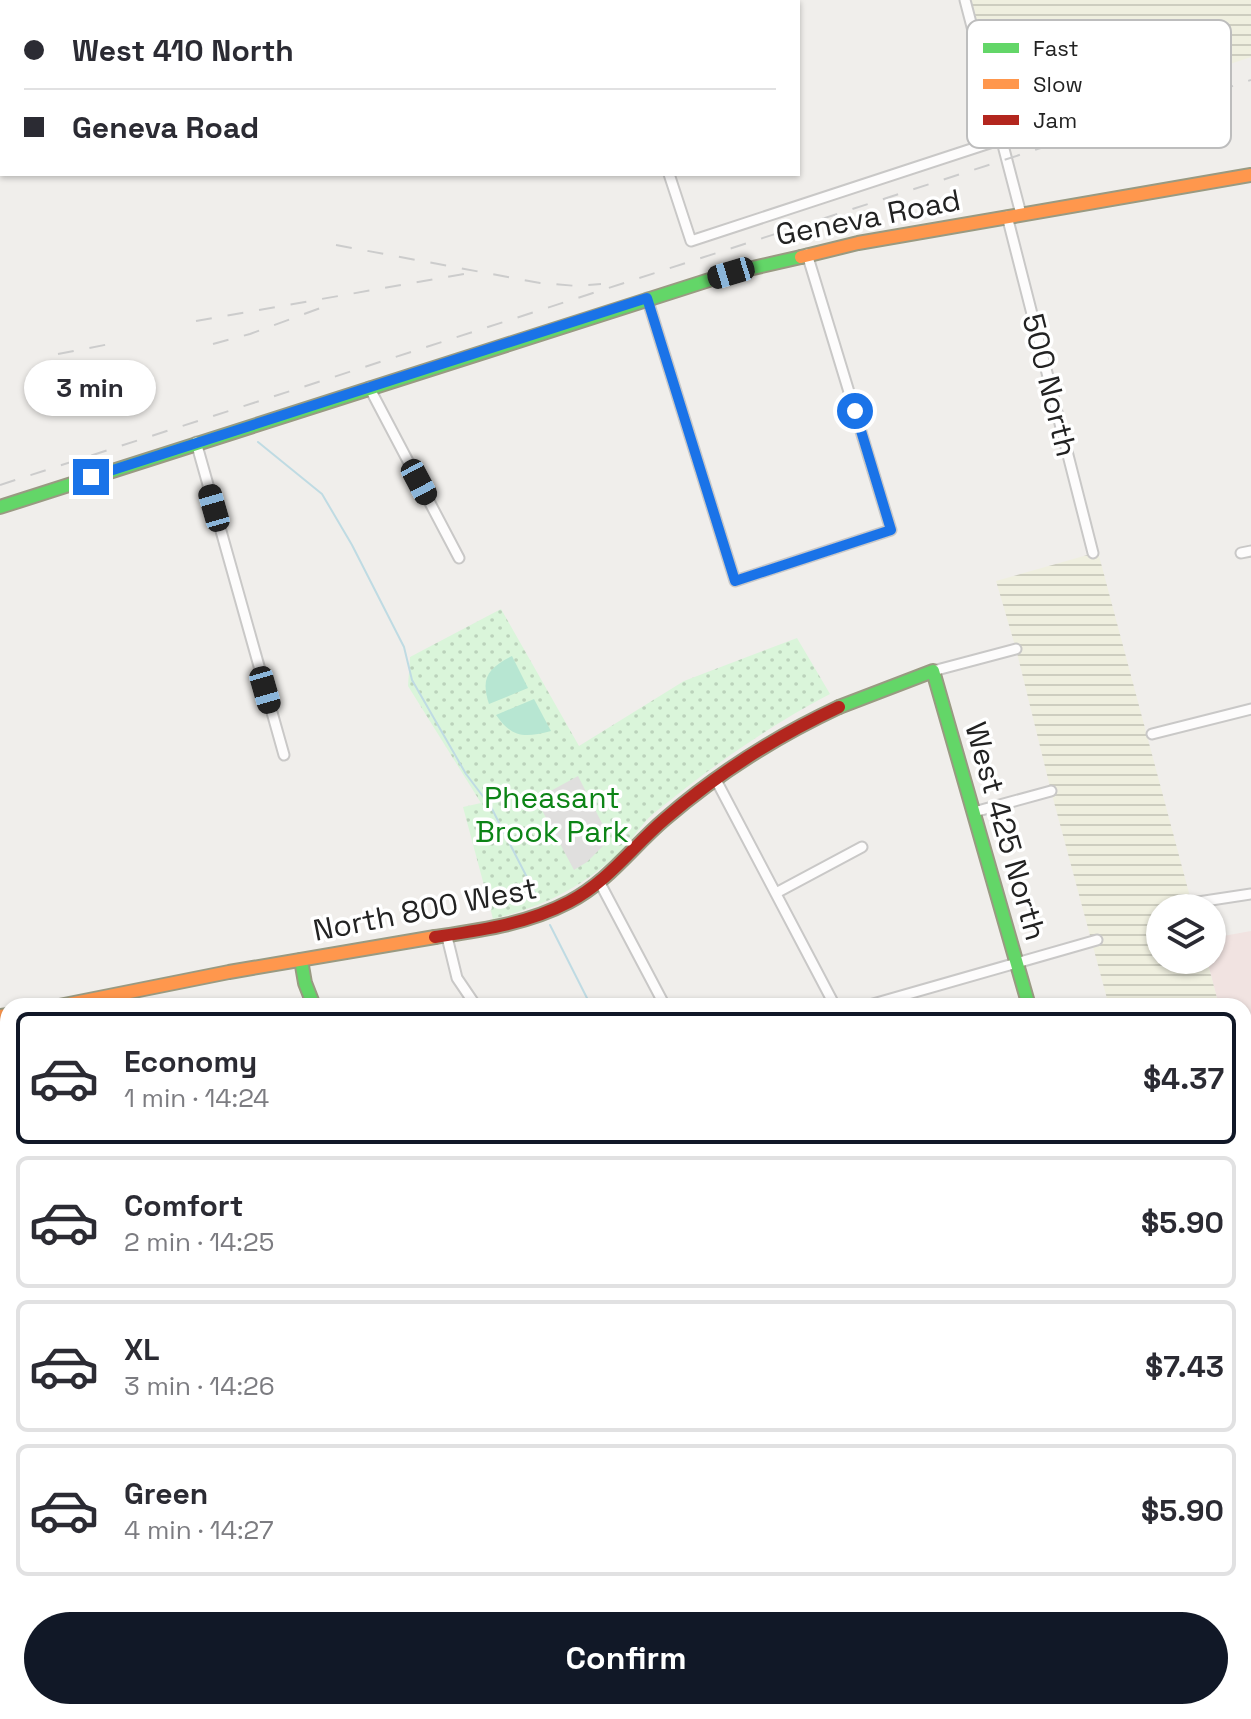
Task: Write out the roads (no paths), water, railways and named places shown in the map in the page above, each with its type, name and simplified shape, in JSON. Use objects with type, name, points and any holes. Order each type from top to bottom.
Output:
[{"type":"street","points":[[965,0],[970,20]]},
{"type":"street","points":[[670,176],[691,241],[975,148]]},
{"type":"street","points":[[1004,148],[1021,214]]},
{"type":"street","name":"Geneva Road","points":[[0,507],[731,273],[807,254],[1007,216],[1251,175]]},
{"type":"street","name":"500 North","points":[[1007,216],[1093,553]]},
{"type":"street","points":[[647,298],[735,581],[891,530],[807,254]]},
{"type":"street","points":[[369,387],[459,558]]},
{"type":"street","points":[[196,442],[284,755]]},
{"type":"street","name":"North 800 West","points":[[101,998],[301,960],[447,937],[542,916],[600,883],[663,820],[755,751],[820,714],[882,687],[1016,649]]},
{"type":"street","name":"West 425 North","points":[[933,671],[1027,998]]},
{"type":"street","points":[[1152,734],[1251,709]]},
{"type":"street","points":[[716,780],[831,998]]},
{"type":"street","points":[[974,812],[1051,791]]},
{"type":"street","points":[[776,893],[862,847]]},
{"type":"street","points":[[600,883],[661,998]]},
{"type":"street","points":[[1226,898],[1251,894]]},
{"type":"street","points":[[447,937],[457,978],[471,998]]},
{"type":"street","points":[[894,998],[1097,940]]},
{"type":"street","points":[[301,960],[310,998]]},
{"type":"waterway","points":[[258,442],[322,494],[404,647],[412,680],[466,774],[491,807],[536,895]]},
{"type":"waterway","points":[[550,925],[587,998]]},
{"type":"railway","points":[[1231,86],[1251,80]]},
{"type":"railway","points":[[0,485],[1041,148]]},
{"type":"railway","points":[[336,245],[540,283],[601,284]]},
{"type":"railway","points":[[196,321],[464,274]]},
{"type":"railway","points":[[213,344],[326,306]]},
{"type":"railway","points":[[58,354],[120,342]]},
{"type":"park label","name":"Pheasant Brook Park","points":[[552,814]]}]
